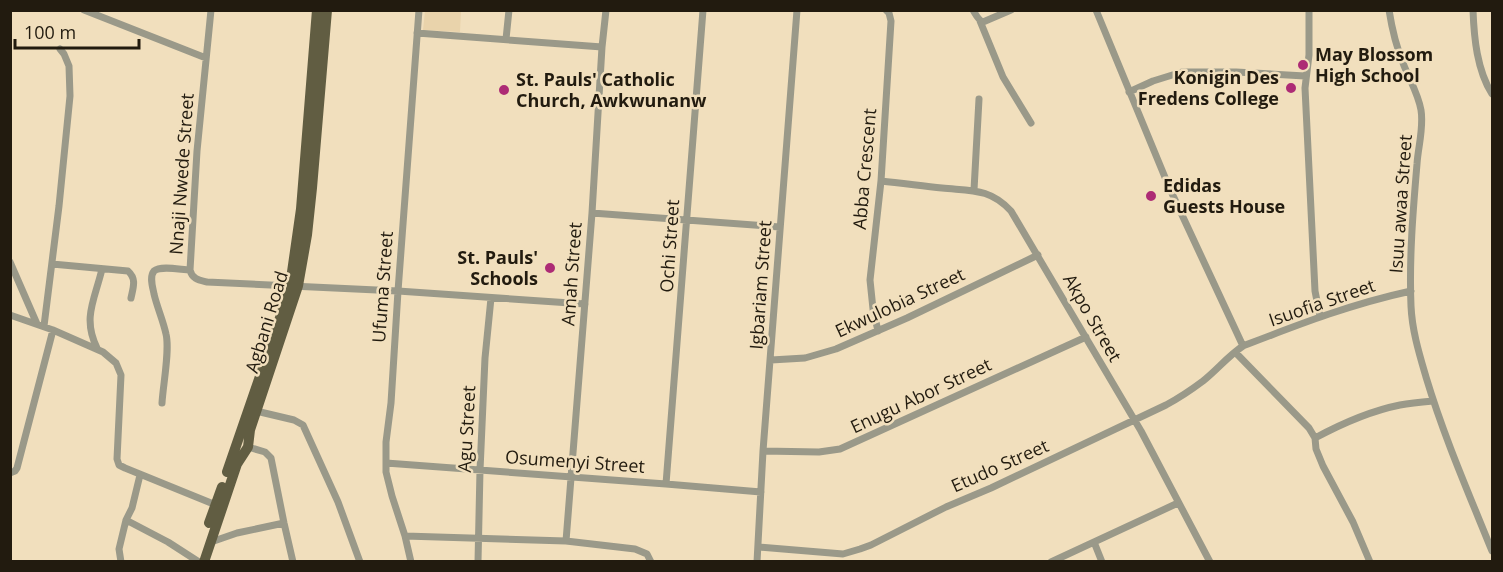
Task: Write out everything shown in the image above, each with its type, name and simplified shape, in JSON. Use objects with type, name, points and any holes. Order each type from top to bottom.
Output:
[{"type":"main road","name":"Agbani Road","points":[[201,561],[203,544],[216,505],[294,286],[317,10]]},
{"type":"main road","name":"Agbani Road","points":[[201,561],[211,542],[237,464],[248,447],[250,430],[294,286],[310,212],[327,10]]},
{"type":"street","points":[[84,10],[206,58]]},
{"type":"street","name":"Nnaji Nwede Street","points":[[211,10],[197,151],[190,270],[194,278],[207,282],[398,291],[585,304]]},
{"type":"street","name":"Ufuma Street","points":[[411,561],[386,472],[386,442],[391,403],[419,10]]},
{"type":"street","points":[[506,39],[509,10]]},
{"type":"street","name":"Amah Street","points":[[566,541],[606,10]]},
{"type":"street","name":"Ochi Street","points":[[666,484],[703,10]]},
{"type":"street","name":"Igbariam Street","points":[[757,561],[763,451],[797,10]]},
{"type":"street","name":"Abba Crescent","points":[[878,331],[870,280],[881,181],[891,21],[886,10]]},
{"type":"street","points":[[973,10],[981,21],[1003,77],[1031,123]]},
{"type":"street","points":[[981,21],[1011,10]]},
{"type":"street","points":[[1096,10],[1169,187],[1243,346]]},
{"type":"street","points":[[1309,10],[1309,55],[1305,76],[1307,133],[1315,291],[1320,316]]},
{"type":"street","name":"Isuu awaa Street","points":[[1389,10],[1396,43],[1421,112],[1411,291],[1414,334],[1446,437],[1492,551]]},
{"type":"street","points":[[1473,10],[1476,46],[1483,73],[1492,93]]},
{"type":"street","points":[[417,33],[602,47]]},
{"type":"street","points":[[40,325],[52,264],[70,90],[69,66],[60,49]]},
{"type":"street","points":[[1129,92],[1153,81],[1182,72],[1305,76]]},
{"type":"street","points":[[974,190],[979,99]]},
{"type":"street","name":"Akpo Street","points":[[881,181],[974,190],[996,197],[1004,204],[1016,218],[1134,420],[1210,561]]},
{"type":"street","points":[[592,213],[780,227]]},
{"type":"street","name":"Ekwulobia Street","points":[[771,360],[820,355],[836,349],[1038,255]]},
{"type":"street","points":[[10,262],[40,325]]},
{"type":"street","points":[[52,264],[130,272],[134,282],[131,298]]},
{"type":"street","points":[[162,403],[166,335],[152,285],[152,276],[161,268],[190,270]]},
{"type":"street","points":[[97,348],[91,333],[90,315],[102,269]]},
{"type":"street","name":"Isuofia Street","points":[[1235,352],[1243,346],[1320,316],[1411,291]]},
{"type":"street","name":"Agu Street","points":[[477,561],[485,358],[491,298]]},
{"type":"street","points":[[10,315],[97,348],[113,360],[120,371],[121,388],[118,462],[140,475],[216,505]]},
{"type":"street","points":[[10,472],[17,468],[53,330]]},
{"type":"street","name":"Enugu Abor Street","points":[[763,451],[819,452],[840,449],[1086,337]]},
{"type":"street","points":[[1235,352],[1309,428],[1315,438],[1323,466],[1353,522],[1370,561]]},
{"type":"street","name":"Etudo Street","points":[[759,547],[843,554],[871,545],[1184,394],[1203,381],[1235,352]]},
{"type":"street","points":[[1315,438],[1341,424],[1374,412],[1400,405],[1434,401]]},
{"type":"street","points":[[256,411],[294,420],[305,427],[338,502],[360,561]]},
{"type":"street","points":[[248,447],[266,452],[272,458],[293,561]]},
{"type":"street","name":"Osumenyi Street","points":[[386,463],[761,492]]},
{"type":"street","points":[[121,561],[119,549],[140,475]]},
{"type":"street","points":[[1051,561],[1178,503]]},
{"type":"street","points":[[126,520],[201,561]]},
{"type":"street","points":[[211,542],[237,532],[284,523]]},
{"type":"street","points":[[405,536],[566,541],[635,549],[647,554],[651,561]]},
{"type":"street","points":[[1094,542],[1102,561]]},
{"type":"shaded area","points":[[425,11],[461,11],[460,32],[423,30]]},
{"type":"place","name":"May Blossom High School","points":[[1303,65]]},
{"type":"place","name":"Konigin Des Fredens College","points":[[1291,88]]},
{"type":"place","name":"St. Pauls' Catholic Church, Awkwunanw","points":[[504,90]]},
{"type":"place","name":"Edidas Guests House","points":[[1151,196]]},
{"type":"place","name":"St. Pauls' Schools","points":[[550,268]]}]
